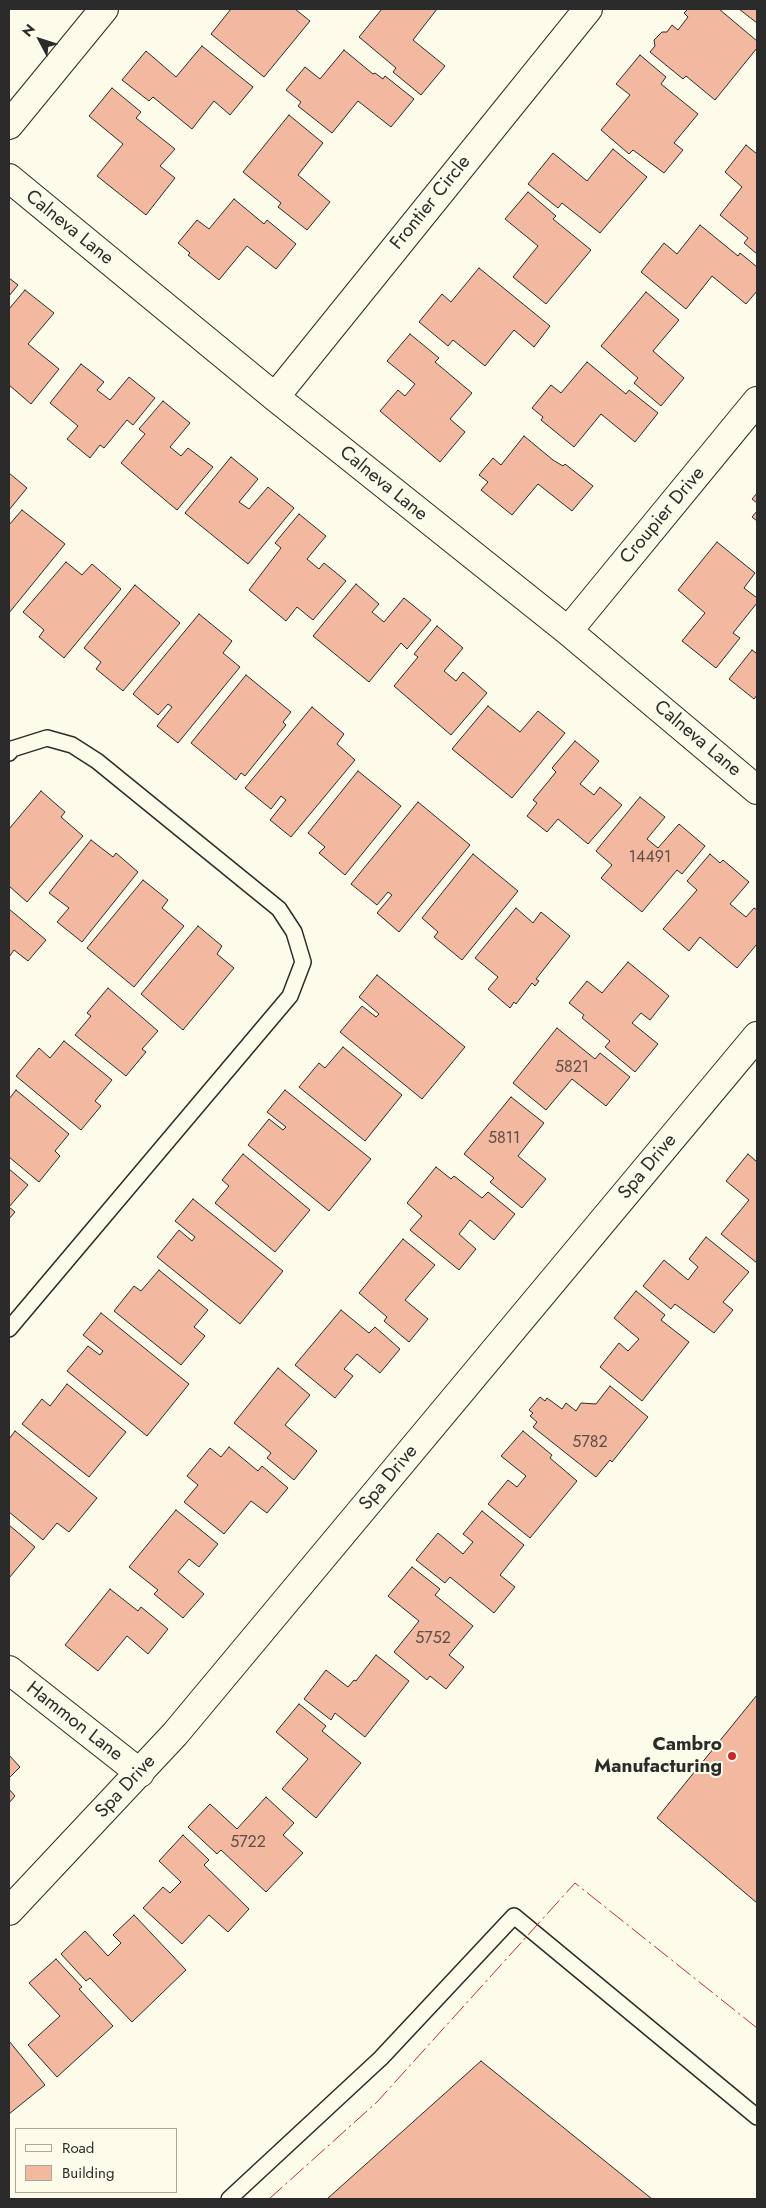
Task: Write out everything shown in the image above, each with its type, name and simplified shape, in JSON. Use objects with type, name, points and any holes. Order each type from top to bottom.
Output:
[{"type":"street","points":[[9,126],[104,9]]},
{"type":"street","name":"Frontier Circle","points":[[274,397],[588,9]]},
{"type":"street","name":"Calneva Lane","points":[[9,178],[274,397],[568,631],[757,790]]},
{"type":"street","name":"Croupier Drive","points":[[568,631],[757,401]]},
{"type":"street","name":"Spa Drive","points":[[9,1911],[175,1734],[757,1036]]},
{"type":"street","name":"Hammon Lane","points":[[9,1670],[140,1773]]},
{"type":"lane","points":[[9,753],[12,749],[47,738],[72,745],[97,761],[280,908],[294,932],[303,962],[290,996],[9,1330]]},
{"type":"lane","points":[[229,2199],[381,2058],[514,1916],[757,2117]]},
{"type":"building","points":[[231,9],[295,9],[310,21],[264,77],[211,34]]},
{"type":"building","points":[[382,9],[437,9],[413,40],[445,66],[421,95],[393,72],[396,68],[359,37]]},
{"type":"building","points":[[688,9],[719,9],[757,41],[757,48],[715,100],[686,76],[683,79],[650,52],[655,46],[654,40],[662,32],[667,32],[672,25],[678,30],[688,17],[684,13]]},
{"type":"building","points":[[739,9],[757,9],[757,23]]},
{"type":"building","points":[[202,46],[253,87],[230,115],[214,101],[192,129],[153,97],[149,101],[122,80],[146,51],[176,77]]},
{"type":"building","points":[[344,50],[373,74],[375,73],[383,79],[385,76],[414,99],[391,127],[358,101],[332,133],[298,106],[301,102],[286,90],[305,67],[320,79]]},
{"type":"building","points":[[640,55],[666,77],[661,84],[698,114],[674,143],[683,150],[664,173],[633,150],[629,154],[601,130],[630,95],[616,84]]},
{"type":"building","points":[[112,88],[141,112],[136,118],[175,149],[160,166],[175,178],[146,215],[97,176],[123,144],[89,116]]},
{"type":"building","points":[[289,115],[323,143],[298,175],[330,202],[307,230],[278,207],[281,203],[243,172]]},
{"type":"building","points":[[746,145],[757,154],[757,254],[744,243],[748,238],[720,215],[742,187],[725,172]]},
{"type":"building","points":[[613,149],[647,177],[600,233],[562,203],[558,208],[528,184],[553,153],[587,181]]},
{"type":"building","points":[[528,192],[556,216],[553,219],[591,250],[546,304],[513,277],[538,246],[505,219]]},
{"type":"building","points":[[234,199],[264,224],[267,220],[296,244],[276,269],[247,246],[219,280],[188,255],[190,253],[178,243],[197,220],[209,229]]},
{"type":"building","points":[[700,225],[738,256],[740,253],[757,267],[757,291],[746,304],[712,276],[686,309],[641,272],[664,243],[677,254]]},
{"type":"building","points":[[479,268],[550,326],[534,347],[514,330],[485,366],[453,340],[448,346],[419,322],[442,294],[451,302]]},
{"type":"building","points":[[9,278],[18,285],[9,296]]},
{"type":"building","points":[[25,290],[54,313],[28,344],[59,369],[31,404],[9,385],[9,309]]},
{"type":"building","points":[[646,292],[679,320],[653,351],[684,378],[661,406],[634,383],[638,378],[601,346]]},
{"type":"building","points":[[410,334],[439,358],[435,362],[472,393],[450,419],[465,432],[440,462],[380,411],[398,390],[405,396],[415,384],[387,361]]},
{"type":"building","points":[[587,362],[626,394],[629,390],[658,413],[635,442],[601,414],[574,447],[541,420],[543,417],[532,408],[551,385],[561,393]]},
{"type":"building","points":[[81,364],[104,382],[97,390],[110,400],[129,377],[155,398],[133,425],[127,420],[104,448],[100,445],[90,458],[67,439],[78,426],[50,403]]},
{"type":"building","points":[[163,401],[190,423],[170,447],[181,456],[188,448],[213,467],[177,510],[121,463],[145,434],[139,429]]},
{"type":"building","points":[[524,436],[553,460],[563,466],[565,464],[593,486],[572,511],[538,484],[512,515],[481,490],[488,482],[479,475],[493,458],[501,465]]},
{"type":"building","points":[[231,457],[258,479],[239,502],[249,509],[268,487],[294,508],[248,564],[185,513]]},
{"type":"building","points":[[9,473],[27,488],[9,510]]},
{"type":"building","points":[[757,493],[757,503],[752,499]]},
{"type":"building","points":[[22,510],[65,544],[9,613],[9,525]]},
{"type":"building","points":[[757,511],[757,521],[752,517]]},
{"type":"building","points":[[299,514],[326,536],[307,559],[319,569],[324,563],[346,581],[313,620],[297,607],[286,621],[249,590],[281,548],[275,543]]},
{"type":"building","points":[[717,542],[755,573],[744,588],[757,598],[757,603],[733,633],[740,638],[716,668],[682,641],[705,613],[678,590]]},
{"type":"building","points":[[66,562],[82,575],[92,564],[121,589],[64,658],[39,637],[44,630],[23,612]]},
{"type":"building","points":[[356,584],[379,604],[372,612],[384,622],[404,598],[431,620],[407,649],[401,643],[369,682],[313,636]]},
{"type":"building","points":[[135,585],[180,623],[123,691],[96,669],[101,662],[84,648]]},
{"type":"building","points":[[199,614],[232,641],[223,653],[240,667],[178,743],[157,726],[172,707],[168,704],[158,715],[133,694]]},
{"type":"building","points":[[437,626],[463,648],[444,671],[456,681],[463,672],[487,693],[451,735],[394,686],[418,657],[414,654]]},
{"type":"building","points":[[752,650],[756,653],[757,651],[757,695],[754,699],[729,679]]},
{"type":"building","points":[[246,675],[291,712],[283,722],[286,725],[245,776],[241,773],[236,780],[191,743]]},
{"type":"building","points":[[488,706],[520,732],[538,711],[565,733],[512,798],[452,749]]},
{"type":"building","points":[[312,707],[344,734],[337,744],[355,760],[291,837],[270,820],[286,800],[281,796],[271,809],[245,788]]},
{"type":"building","points":[[575,741],[599,761],[580,784],[594,795],[600,787],[622,805],[588,844],[558,819],[547,832],[527,816],[537,803],[533,800],[556,772],[552,768]]},
{"type":"building","points":[[358,771],[401,806],[345,875],[319,853],[325,847],[308,833]]},
{"type":"building","points":[[41,791],[65,812],[61,817],[83,836],[27,902],[9,886],[9,829]]},
{"type":"building","points":[[640,797],[665,817],[647,839],[658,848],[679,824],[705,846],[682,874],[677,870],[642,912],[601,878],[612,865],[596,851]]},
{"type":"building","points":[[418,802],[470,845],[399,932],[377,913],[392,895],[388,892],[377,905],[351,884]]},
{"type":"building","points":[[91,840],[113,857],[116,853],[138,872],[82,942],[57,922],[69,908],[49,893]]},
{"type":"building","points":[[473,854],[518,891],[462,960],[434,937],[438,932],[422,918]]},
{"type":"building","points":[[710,854],[720,863],[723,860],[749,882],[730,904],[746,917],[754,908],[757,910],[757,944],[737,968],[700,937],[689,951],[663,929],[697,890],[687,881]]},
{"type":"building","points":[[143,880],[168,900],[162,908],[184,926],[134,987],[87,948]]},
{"type":"building","points":[[516,908],[533,923],[541,912],[570,936],[536,979],[539,981],[535,986],[532,983],[516,1004],[514,1002],[510,1008],[488,989],[498,977],[475,958]]},
{"type":"building","points":[[9,909],[46,940],[28,961],[14,950],[9,957]]},
{"type":"building","points":[[198,926],[222,946],[217,954],[234,968],[183,1030],[141,994]]},
{"type":"building","points":[[628,962],[669,996],[650,1020],[641,1013],[632,1023],[658,1044],[635,1072],[605,1047],[610,1041],[582,1018],[584,1015],[569,1003],[587,981],[602,993]]},
{"type":"building","points":[[377,975],[465,1047],[422,1099],[340,1032],[362,1006],[376,1017],[379,1014],[359,997]]},
{"type":"building","points":[[108,988],[158,1031],[142,1049],[146,1052],[126,1076],[75,1035],[91,1016],[87,1013]]},
{"type":"building","points":[[557,1028],[595,1059],[600,1053],[630,1077],[606,1106],[572,1079],[546,1110],[513,1083]]},
{"type":"building","points":[[64,1041],[112,1080],[95,1101],[101,1106],[81,1130],[16,1076],[39,1048],[50,1058]]},
{"type":"building","points":[[343,1047],[402,1095],[365,1141],[299,1087],[319,1063],[325,1068]]},
{"type":"building","points":[[16,1090],[69,1134],[55,1151],[60,1156],[39,1182],[9,1157],[9,1099]]},
{"type":"building","points":[[285,1090],[371,1159],[329,1211],[248,1145],[269,1119],[283,1130],[286,1127],[267,1112]]},
{"type":"building","points":[[511,1097],[544,1123],[518,1156],[546,1179],[522,1208],[490,1182],[494,1178],[464,1154]]},
{"type":"building","points":[[243,1154],[310,1210],[275,1252],[215,1203],[229,1186],[222,1180]]},
{"type":"building","points":[[748,1154],[757,1162],[757,1263],[721,1234],[749,1200],[726,1181]]},
{"type":"building","points":[[436,1167],[451,1179],[454,1176],[482,1198],[488,1192],[515,1214],[494,1240],[470,1220],[459,1234],[476,1249],[459,1270],[410,1230],[422,1216],[407,1203]]},
{"type":"building","points":[[9,1169],[28,1185],[9,1207]]},
{"type":"building","points":[[193,1199],[283,1271],[240,1324],[157,1257],[179,1230],[192,1241],[195,1237],[175,1221]]},
{"type":"building","points":[[9,1207],[15,1212],[9,1219]]},
{"type":"building","points":[[706,1237],[749,1272],[723,1302],[733,1310],[714,1333],[675,1304],[671,1309],[643,1286],[664,1260],[688,1280],[698,1267],[689,1259]]},
{"type":"building","points":[[403,1239],[435,1265],[405,1300],[428,1319],[409,1342],[384,1321],[387,1317],[359,1293]]},
{"type":"building","points":[[159,1270],[208,1310],[194,1327],[205,1336],[181,1365],[114,1311],[134,1286],[141,1291]]},
{"type":"building","points":[[636,1291],[665,1315],[661,1320],[689,1342],[642,1401],[600,1367],[619,1343],[628,1351],[639,1339],[614,1318]]},
{"type":"building","points":[[341,1310],[369,1333],[375,1327],[400,1349],[380,1373],[357,1354],[344,1369],[353,1376],[335,1398],[295,1365]]},
{"type":"building","points":[[101,1313],[189,1384],[147,1436],[67,1371],[88,1346],[100,1355],[103,1351],[83,1335]]},
{"type":"building","points":[[278,1368],[310,1395],[285,1425],[317,1451],[294,1480],[267,1458],[271,1453],[234,1423]]},
{"type":"building","points":[[67,1384],[126,1432],[89,1477],[22,1424],[42,1399],[50,1406]]},
{"type":"building","points":[[610,1386],[648,1417],[612,1462],[610,1460],[596,1477],[533,1427],[537,1422],[530,1416],[533,1413],[529,1410],[540,1397],[545,1401],[547,1398],[562,1409],[566,1403],[576,1411],[581,1403],[596,1404]]},
{"type":"building","points":[[15,1431],[97,1498],[69,1532],[57,1523],[43,1540],[9,1512],[9,1439]]},
{"type":"building","points":[[523,1431],[552,1455],[550,1458],[577,1481],[530,1538],[488,1504],[508,1480],[517,1487],[526,1476],[501,1456]]},
{"type":"building","points":[[229,1447],[258,1471],[262,1466],[288,1488],[267,1513],[251,1501],[224,1534],[184,1502],[198,1485],[187,1476],[210,1448],[221,1457]]},
{"type":"building","points":[[176,1510],[218,1544],[199,1567],[189,1559],[178,1572],[204,1594],[183,1618],[154,1594],[158,1590],[129,1567]]},
{"type":"building","points":[[482,1511],[524,1545],[500,1575],[515,1587],[494,1613],[450,1577],[445,1583],[416,1560],[438,1533],[463,1554],[473,1542],[463,1534]]},
{"type":"building","points":[[9,1525],[35,1547],[9,1578]]},
{"type":"building","points":[[412,1567],[440,1589],[435,1595],[473,1626],[449,1655],[464,1667],[446,1689],[430,1676],[427,1680],[394,1652],[419,1621],[388,1596]]},
{"type":"building","points":[[110,1589],[138,1611],[141,1607],[168,1629],[148,1654],[127,1636],[98,1671],[65,1645]]},
{"type":"building","points":[[376,1655],[409,1681],[365,1737],[335,1713],[331,1720],[304,1699],[326,1670],[348,1687],[354,1680],[356,1681]]},
{"type":"building","name":"Cambro Manufacturing","points":[[757,1695],[757,1903],[657,1818]]},
{"type":"building","points":[[299,1704],[326,1726],[322,1731],[361,1763],[316,1818],[282,1789],[308,1759],[276,1732]]},
{"type":"building","points":[[9,1755],[20,1767],[9,1778]]},
{"type":"building","points":[[9,1789],[15,1796],[9,1803]]},
{"type":"building","points":[[266,1797],[294,1823],[283,1835],[303,1853],[266,1892],[221,1850],[217,1854],[188,1827],[210,1804],[237,1829]]},
{"type":"building","points":[[183,1835],[209,1860],[204,1865],[249,1909],[228,1932],[209,1915],[182,1944],[143,1908],[163,1887],[170,1893],[181,1882],[159,1861]]},
{"type":"building","points":[[134,1915],[186,1970],[132,2022],[90,1978],[86,1981],[61,1954],[85,1931],[108,1956],[121,1943],[113,1935]]},
{"type":"building","points":[[56,1959],[82,1987],[79,1989],[113,2026],[57,2077],[28,2045],[60,2016],[29,1983]]},
{"type":"building","points":[[9,2041],[45,2085],[9,2114]]},
{"type":"building","points":[[481,2061],[652,2199],[327,2199]]},
{"type":"power","points":[[269,2199],[377,2102],[575,1883],[757,2028]]},
{"type":"place","name":"Cambro Manufacturing","points":[[732,1756]]}]
